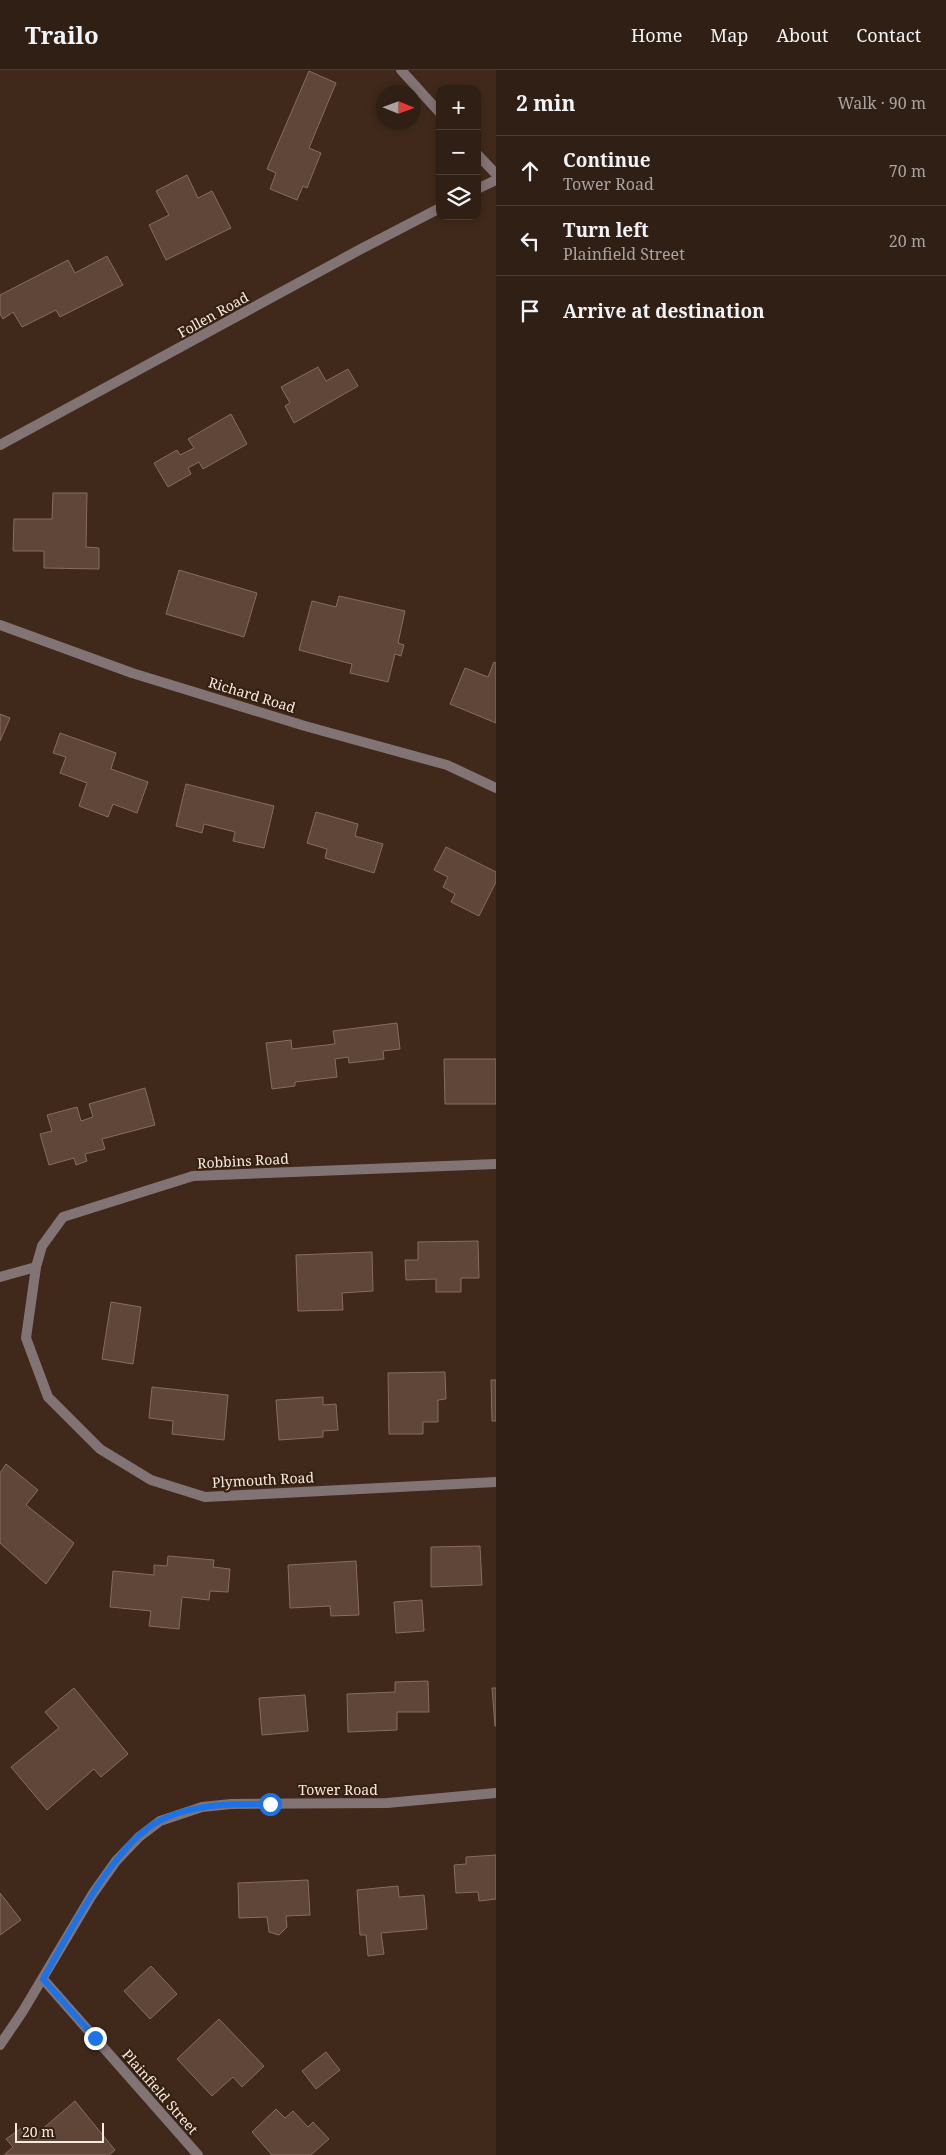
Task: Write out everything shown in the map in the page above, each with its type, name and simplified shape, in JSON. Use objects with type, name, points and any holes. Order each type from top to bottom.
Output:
[{"type":"street","points":[[401,70],[436,109]]},
{"type":"street","points":[[481,158],[496,174]]},
{"type":"street","points":[[481,187],[496,180]]},
{"type":"street","name":"Follen Road","points":[[0,445],[436,210]]},
{"type":"street","name":"Richard Road","points":[[0,625],[141,675],[305,726],[447,764],[496,788]]},
{"type":"street","name":"Robbins Road","points":[[36,1267],[42,1246],[63,1217],[193,1176],[496,1164]]},
{"type":"street","points":[[0,1277],[36,1267]]},
{"type":"street","name":"Plymouth Road","points":[[36,1267],[26,1338],[48,1397],[100,1449],[151,1480],[205,1497],[496,1482]]},
{"type":"street","name":"Tower Road","points":[[0,2045],[43,1979],[92,1895],[116,1861],[139,1837],[160,1821],[202,1807],[221,1805],[387,1803],[496,1793]]},
{"type":"street","name":"Plainfield Street","points":[[43,1979],[198,2155]]},
{"type":"building","points":[[309,71],[336,83],[309,148],[321,153],[307,188],[303,186],[297,200],[270,189],[276,173],[267,169]]},
{"type":"building","points":[[187,175],[198,198],[212,191],[231,228],[166,260],[149,225],[169,215],[156,191]]},
{"type":"building","points":[[107,256],[123,285],[60,317],[56,310],[22,327],[13,312],[3,319],[0,314],[0,295],[68,260],[75,273]]},
{"type":"building","points":[[318,367],[326,381],[348,369],[358,386],[294,423],[285,406],[290,403],[281,387]]},
{"type":"building","points":[[231,414],[247,444],[203,469],[199,462],[188,468],[191,474],[168,487],[154,463],[177,450],[180,455],[194,448],[188,439]]},
{"type":"building","points":[[53,493],[87,493],[86,547],[99,548],[99,569],[44,568],[44,551],[13,551],[14,519],[52,519]]},
{"type":"building","points":[[179,570],[257,593],[244,637],[166,614]]},
{"type":"building","points":[[339,596],[405,611],[398,643],[404,645],[401,656],[395,654],[388,682],[350,673],[352,664],[299,650],[312,601],[336,607]]},
{"type":"building","points":[[494,662],[496,663],[496,723],[450,704],[465,668],[488,677]]},
{"type":"building","points":[[0,714],[10,718],[0,741]]},
{"type":"building","points":[[60,733],[116,753],[111,769],[148,782],[137,813],[113,804],[108,817],[79,806],[87,783],[60,773],[66,757],[53,753]]},
{"type":"building","points":[[186,784],[274,806],[264,848],[233,841],[235,832],[204,824],[202,833],[176,826]]},
{"type":"building","points":[[316,812],[358,824],[355,836],[383,844],[374,873],[325,858],[327,849],[307,843]]},
{"type":"building","points":[[446,847],[496,872],[496,882],[479,916],[451,902],[455,894],[443,887],[448,877],[434,870]]},
{"type":"building","points":[[397,1023],[400,1049],[383,1051],[384,1059],[349,1063],[348,1057],[335,1059],[337,1077],[295,1082],[295,1086],[272,1089],[266,1043],[291,1040],[292,1049],[335,1044],[333,1031]]},
{"type":"building","points":[[444,1059],[496,1059],[496,1104],[445,1104]]},
{"type":"building","points":[[145,1088],[155,1125],[102,1139],[105,1149],[85,1154],[87,1161],[76,1165],[74,1158],[49,1165],[40,1134],[52,1131],[47,1115],[77,1107],[81,1121],[93,1117],[89,1104]]},
{"type":"building","points":[[478,1241],[479,1278],[461,1278],[461,1292],[436,1292],[436,1279],[406,1280],[405,1260],[418,1260],[418,1242]]},
{"type":"building","points":[[372,1252],[373,1291],[342,1293],[343,1310],[298,1311],[296,1255]]},
{"type":"building","points":[[111,1302],[141,1307],[133,1364],[102,1359]]},
{"type":"building","points":[[445,1372],[446,1399],[438,1400],[438,1422],[423,1422],[423,1434],[389,1434],[388,1373]]},
{"type":"building","points":[[491,1380],[496,1380],[496,1421],[492,1421]]},
{"type":"building","points":[[152,1387],[228,1395],[224,1440],[172,1434],[173,1421],[149,1418]]},
{"type":"building","points":[[323,1397],[323,1405],[336,1404],[338,1430],[323,1431],[323,1437],[279,1440],[276,1400]]},
{"type":"building","points":[[6,1464],[38,1490],[26,1505],[74,1543],[46,1584],[0,1543],[0,1473]]},
{"type":"building","points":[[480,1546],[482,1585],[431,1587],[431,1547]]},
{"type":"building","points":[[168,1556],[214,1560],[213,1567],[230,1569],[228,1592],[210,1591],[209,1600],[182,1597],[179,1629],[149,1626],[151,1611],[110,1607],[113,1571],[154,1575],[154,1565],[167,1566]]},
{"type":"building","points":[[356,1561],[359,1615],[331,1616],[330,1606],[290,1608],[288,1565]]},
{"type":"building","points":[[422,1600],[424,1631],[396,1633],[394,1602]]},
{"type":"building","points":[[428,1681],[429,1712],[397,1712],[397,1730],[348,1732],[347,1694],[395,1692],[395,1682]]},
{"type":"building","points":[[74,1688],[128,1754],[101,1777],[94,1769],[47,1810],[11,1767],[59,1728],[45,1712]]},
{"type":"building","points":[[492,1688],[496,1688],[496,1726],[495,1726]]},
{"type":"building","points":[[305,1695],[308,1731],[262,1735],[259,1698]]},
{"type":"building","points":[[496,1855],[496,1899],[479,1901],[478,1892],[456,1893],[454,1865],[466,1864],[466,1857]]},
{"type":"building","points":[[308,1880],[310,1915],[286,1916],[287,1927],[279,1935],[269,1932],[267,1917],[239,1918],[238,1883]]},
{"type":"building","points":[[398,1886],[399,1897],[424,1895],[427,1929],[381,1933],[384,1954],[368,1956],[366,1935],[360,1935],[357,1890]]},
{"type":"building","points":[[0,1893],[21,1920],[0,1935]]},
{"type":"building","points":[[151,1966],[177,1994],[150,2019],[124,1991]]},
{"type":"building","points":[[219,2019],[264,2066],[242,2087],[233,2077],[212,2096],[177,2059]]},
{"type":"building","points":[[326,2052],[340,2070],[316,2089],[302,2071]]},
{"type":"building","points":[[75,2101],[115,2150],[109,2155],[4,2155],[13,2147],[6,2139],[23,2127],[33,2137]]},
{"type":"building","points":[[276,2109],[285,2118],[293,2111],[308,2127],[313,2122],[329,2139],[311,2155],[272,2155],[252,2132]]},
{"type":"route","points":[[95,2038],[43,1979],[92,1895],[116,1861],[139,1837],[160,1821],[184,1812],[202,1807],[231,1804],[270,1804]]}]
